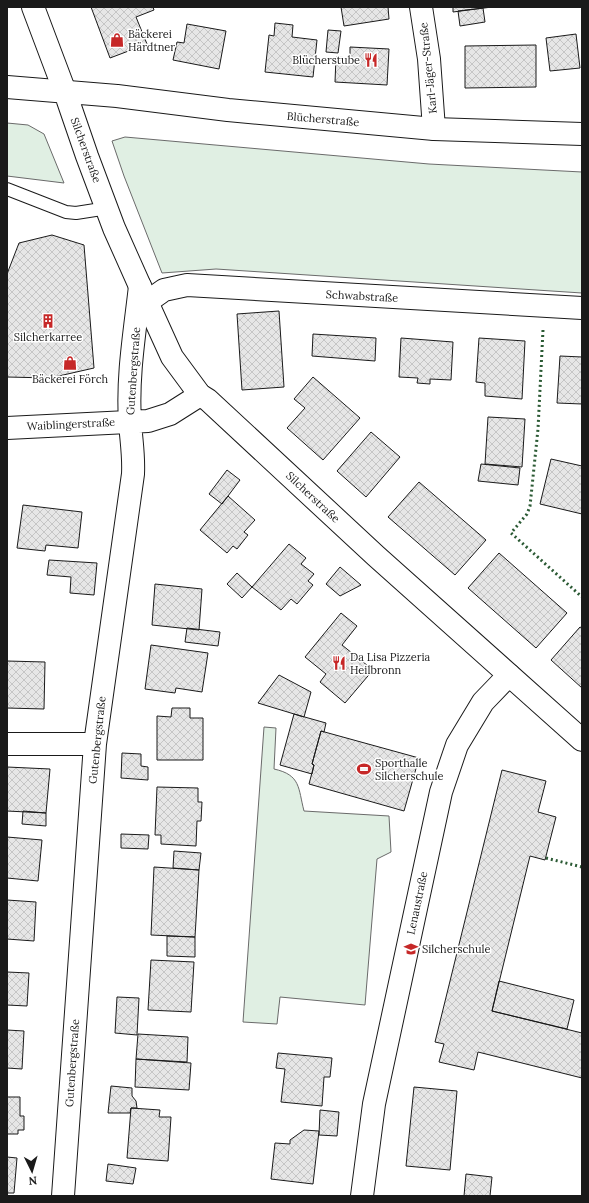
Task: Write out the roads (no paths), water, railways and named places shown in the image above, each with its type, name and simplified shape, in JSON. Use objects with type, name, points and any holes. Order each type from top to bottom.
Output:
[{"type":"street","name":"Silcherstraße","points":[[32,7],[65,92],[114,228],[172,357],[200,395],[208,400],[376,556],[582,740]]},
{"type":"street","name":"Karl-Jäger-Straße","points":[[421,7],[429,59],[434,129]]},
{"type":"street","name":"Blücherstraße","points":[[7,87],[117,96],[228,110],[434,129],[582,134]]},
{"type":"street","name":"Schwabstraße","points":[[143,294],[187,286],[582,308]]},
{"type":"street","name":"Gutenbergstraße","points":[[63,1196],[95,744],[133,474],[134,456],[130,421],[131,376],[143,294]]},
{"type":"street","name":"Waiblingerstraße","points":[[7,428],[130,421],[148,422],[170,414],[200,395]]},
{"type":"street","name":"Lenaustraße","points":[[362,1196],[374,1104],[441,792],[457,744],[483,702],[509,676]]},
{"type":"street","points":[[7,744],[95,744]]},
{"type":"lane","points":[[7,189],[66,212],[76,213],[108,208]]},
{"type":"place","name":"Bäckerei Härdtner","points":[[117,40]]},
{"type":"place","name":"Blücherstube","points":[[371,60]]},
{"type":"place","name":"Silcherkarree","points":[[48,321]]},
{"type":"place","name":"Bäckerei Förch","points":[[70,363]]},
{"type":"place","name":"Da Lisa Pizzeria Heilbronn","points":[[339,663]]},
{"type":"place","name":"Sporthalle Silcherschule","points":[[364,769]]},
{"type":"place","name":"Silcherschule","points":[[411,949]]}]
